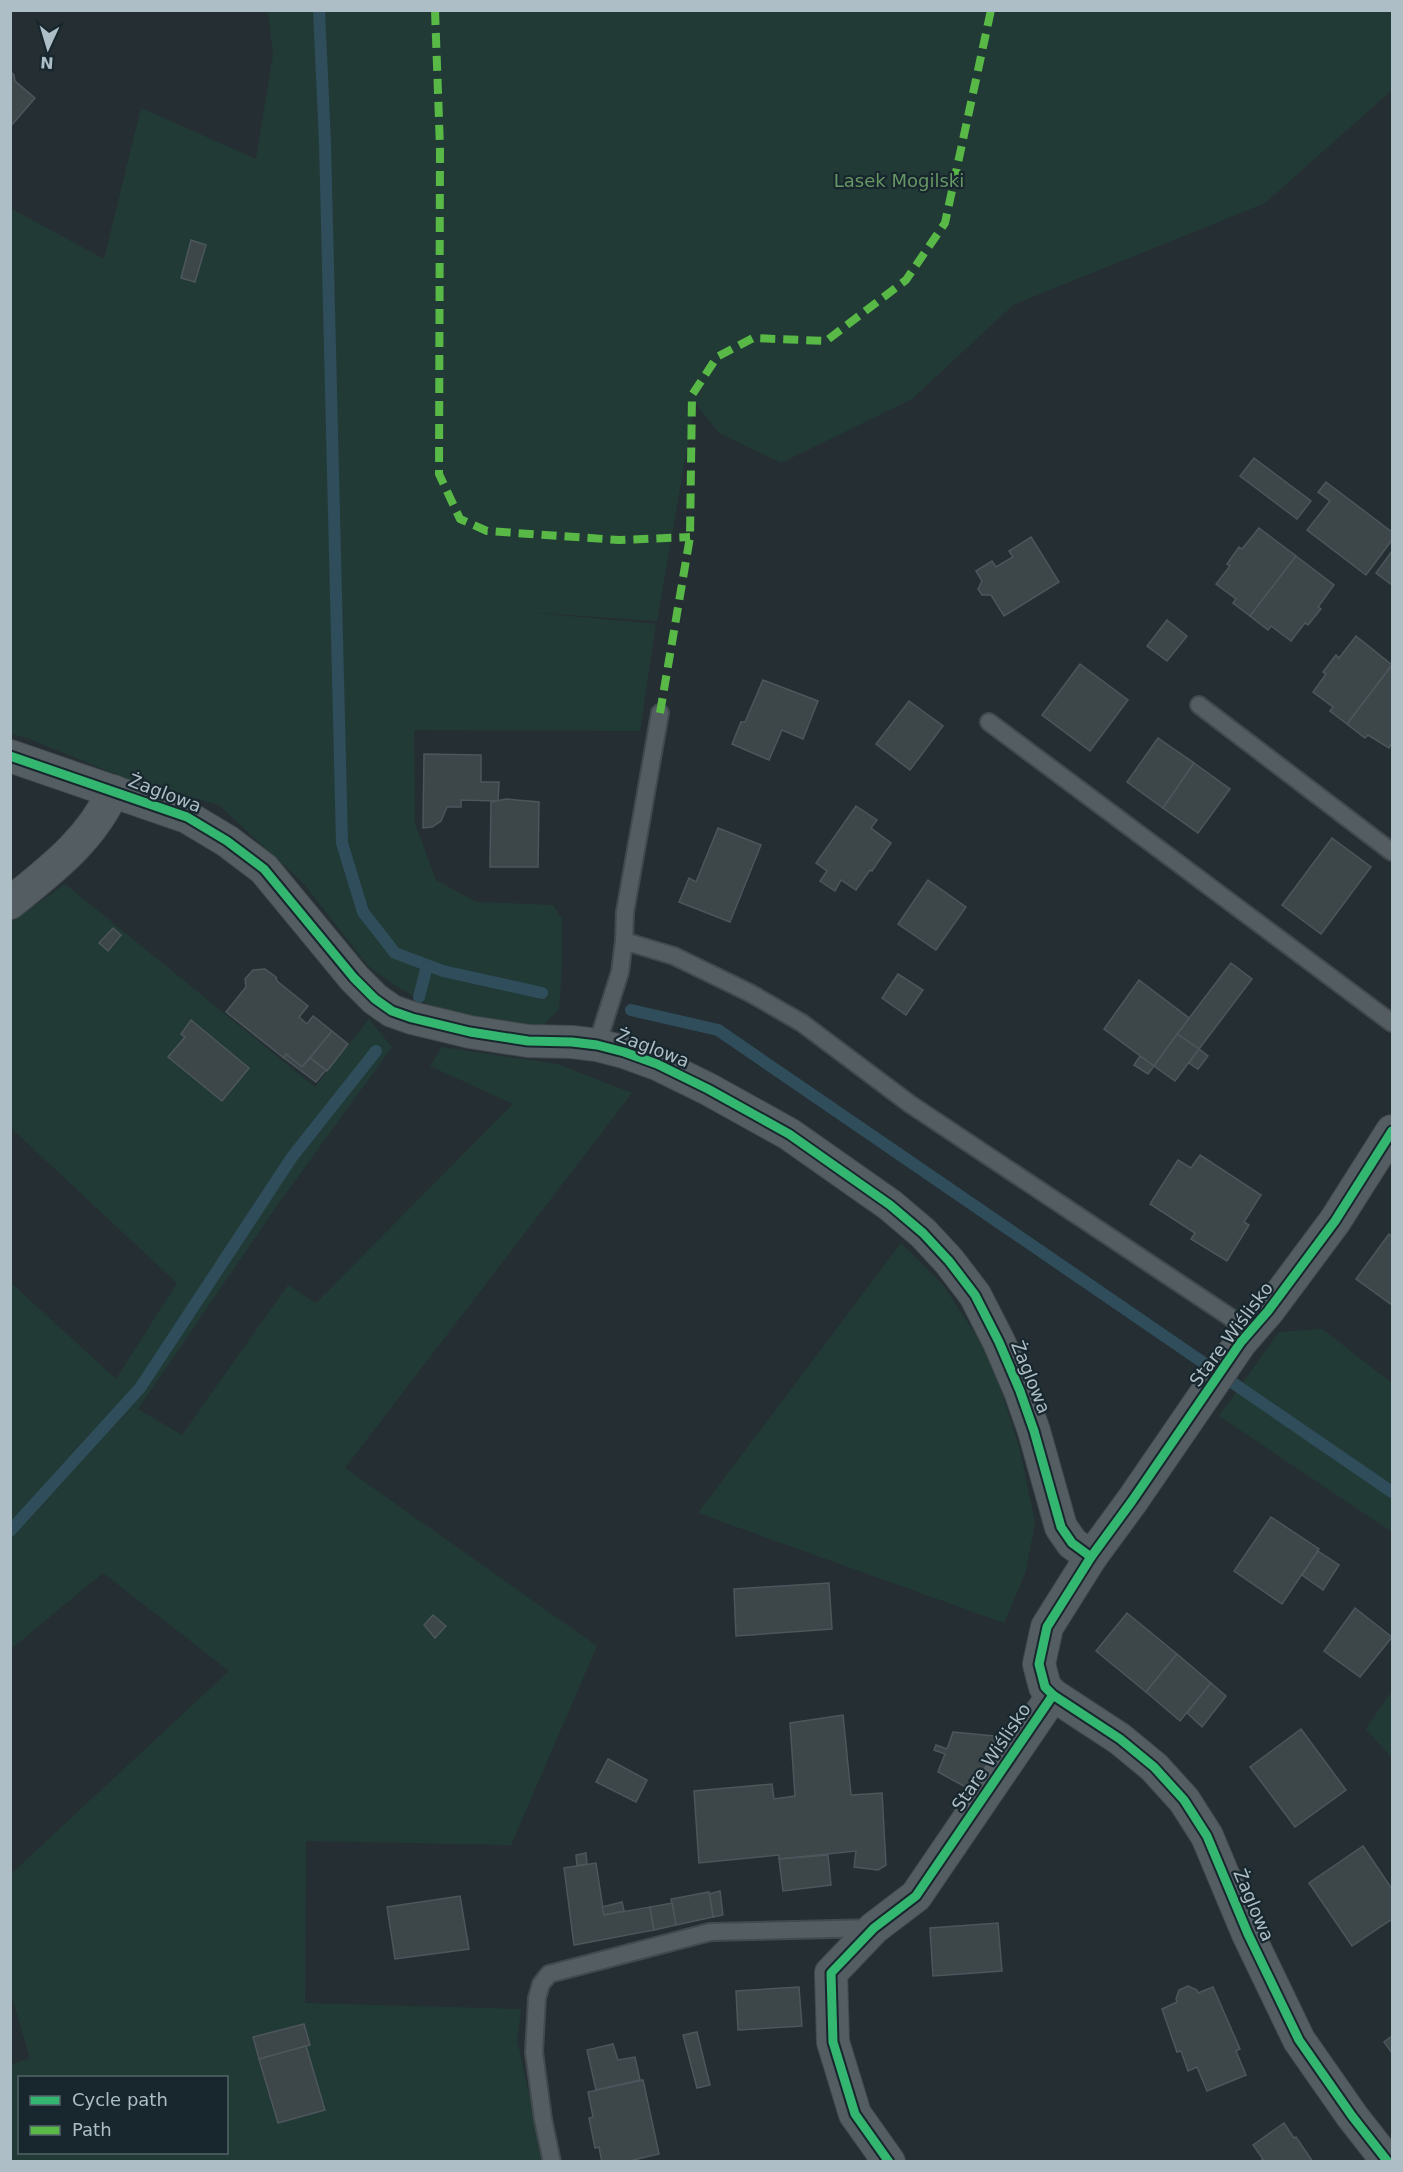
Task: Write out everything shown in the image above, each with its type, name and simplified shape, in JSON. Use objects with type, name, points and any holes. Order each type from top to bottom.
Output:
[{"type":"street","name":"Żaglowa","points":[[10,756],[187,817],[247,855],[264,869],[354,978],[375,999],[392,1011],[481,1034],[528,1041],[597,1045],[657,1064],[708,1089],[789,1134],[890,1205],[949,1260],[975,1295],[1020,1391],[1034,1431],[1061,1527],[1072,1543],[1091,1557]]},
{"type":"street","name":"Żaglowa","points":[[10,903],[75,848],[98,820],[113,791]]},
{"type":"street","name":"Stare Wiślisko","points":[[889,2162],[855,2114],[833,2042],[831,1973],[874,1928],[916,1896],[1053,1695],[1045,1687],[1039,1664],[1047,1627],[1091,1557],[1246,1336],[1268,1311],[1335,1221],[1391,1137]]},
{"type":"street","name":"Żaglowa","points":[[1053,1695],[1120,1739],[1154,1767],[1184,1800],[1207,1836],[1248,1934],[1299,2040],[1352,2116],[1388,2162]]},
{"type":"lane","points":[[1199,705],[1392,852]]},
{"type":"lane","points":[[597,1045],[620,972],[625,912],[660,713]]},
{"type":"lane","points":[[989,722],[1392,1023]]},
{"type":"lane","points":[[624,941],[674,956],[750,993],[802,1023],[910,1104],[1246,1336]]},
{"type":"lane","points":[[552,2162],[543,2119],[534,2052],[537,1998],[541,1984],[549,1974],[710,1932],[874,1928]]},
{"type":"green space","name":"Lasek Mogilski","points":[[268,11],[1392,11],[1392,90],[1265,203],[1013,305],[912,399],[781,463],[719,433],[695,403],[657,621],[525,612],[656,624],[640,731],[414,730],[415,824],[436,880],[476,902],[553,905],[562,919],[559,1009],[546,1023],[533,1029],[444,1013],[391,983],[368,966],[304,884],[219,805],[132,781],[27,738],[11,734],[10,208],[104,259],[141,108],[256,159],[273,55]]},
{"type":"green space","points":[[65,884],[315,1087],[369,1019],[392,1047],[276,1207],[138,1409],[182,1435],[288,1285],[316,1303],[513,1104],[430,1066],[442,1047],[557,1064],[632,1093],[345,1468],[597,1646],[511,1845],[306,1841],[305,2003],[521,2009],[517,2040],[544,2161],[11,2161],[11,2065],[30,2058],[11,1994],[11,1874],[229,1671],[103,1573],[11,1649],[10,1282],[116,1379],[177,1283],[11,1128],[11,922]]},
{"type":"green space","points":[[901,1243],[943,1285],[990,1356],[1019,1446],[1035,1522],[1026,1571],[1004,1623],[698,1513]]},
{"type":"green space","points":[[1322,1329],[1392,1383],[1392,1532],[1219,1416],[1279,1332]]},
{"type":"green space","points":[[1392,1691],[1392,1758],[1366,1729]]},
{"type":"building","points":[[10,71],[15,81],[35,98],[10,127]]},
{"type":"building","points":[[191,240],[206,245],[195,282],[181,278]]},
{"type":"building","points":[[1254,458],[1311,501],[1297,519],[1240,476]]},
{"type":"building","points":[[1326,482],[1392,532],[1392,540],[1366,575],[1307,530],[1330,501],[1318,492]]},
{"type":"building","points":[[1259,528],[1296,556],[1250,616],[1233,603],[1236,599],[1216,584],[1230,566],[1227,564],[1239,547],[1242,549]]},
{"type":"building","points":[[1031,537],[1059,582],[1004,616],[991,595],[982,595],[978,589],[982,581],[976,571],[992,561],[996,567],[1013,557],[1009,551]]},
{"type":"building","points":[[1392,551],[1392,585],[1376,573]]},
{"type":"building","points":[[1296,556],[1334,585],[1318,607],[1321,609],[1308,625],[1305,623],[1291,641],[1271,626],[1268,630],[1250,616]]},
{"type":"building","points":[[1167,620],[1187,636],[1167,661],[1147,646]]},
{"type":"building","points":[[1356,636],[1392,665],[1347,724],[1330,711],[1333,707],[1313,692],[1326,674],[1323,672],[1336,655],[1339,658]]},
{"type":"building","points":[[1080,664],[1128,700],[1090,751],[1042,715]]},
{"type":"building","points":[[1392,665],[1392,743],[1389,748],[1368,735],[1365,738],[1347,724]]},
{"type":"building","points":[[763,680],[818,701],[803,739],[782,730],[769,760],[732,744],[741,722],[745,722]]},
{"type":"building","points":[[909,701],[943,726],[910,770],[876,744]]},
{"type":"building","points":[[1158,738],[1194,763],[1163,808],[1127,782]]},
{"type":"building","points":[[424,754],[481,755],[481,782],[499,782],[498,801],[461,800],[461,807],[447,807],[441,821],[432,827],[423,828]]},
{"type":"building","points":[[1194,763],[1230,789],[1198,833],[1163,808]]},
{"type":"building","points":[[506,799],[539,802],[538,867],[490,867],[491,802]]},
{"type":"building","points":[[856,806],[877,820],[871,828],[891,843],[856,890],[841,880],[835,891],[820,881],[827,871],[816,863]]},
{"type":"building","points":[[718,828],[761,845],[730,922],[679,902],[689,878],[696,882]]},
{"type":"building","points":[[1332,838],[1371,867],[1321,934],[1282,905]]},
{"type":"building","points":[[928,880],[966,907],[936,950],[898,924]]},
{"type":"building","points":[[113,928],[121,935],[108,951],[99,943]]},
{"type":"building","points":[[1231,963],[1252,979],[1199,1049],[1177,1034]]},
{"type":"building","points":[[265,969],[308,1006],[299,1017],[307,1024],[313,1016],[332,1031],[302,1067],[286,1054],[284,1058],[226,1012],[246,987],[245,979],[253,970]]},
{"type":"building","points":[[898,974],[923,990],[906,1015],[882,998]]},
{"type":"building","points":[[1139,980],[1189,1018],[1154,1066],[1104,1029]]},
{"type":"building","points":[[191,1020],[249,1068],[222,1101],[168,1057],[185,1037],[181,1034]]},
{"type":"building","points":[[332,1031],[348,1044],[327,1071],[310,1058]]},
{"type":"building","points":[[1177,1034],[1199,1049],[1175,1081],[1154,1066]]},
{"type":"building","points":[[1199,1049],[1208,1056],[1198,1069],[1189,1063]]},
{"type":"building","points":[[286,1054],[302,1067],[310,1058],[326,1070],[316,1082],[284,1058]]},
{"type":"building","points":[[1140,1056],[1154,1066],[1148,1074],[1134,1065]]},
{"type":"building","points":[[1200,1155],[1261,1195],[1244,1222],[1249,1225],[1227,1261],[1191,1239],[1195,1233],[1150,1204],[1178,1160],[1191,1168]]},
{"type":"building","points":[[1389,1234],[1392,1236],[1392,1305],[1356,1279]]},
{"type":"building","points":[[1271,1517],[1319,1549],[1282,1604],[1234,1571]]},
{"type":"building","points":[[1318,1551],[1339,1565],[1323,1590],[1302,1575]]},
{"type":"building","points":[[829,1583],[832,1629],[736,1636],[734,1589]]},
{"type":"building","points":[[1355,1608],[1392,1637],[1360,1677],[1324,1651]]},
{"type":"building","points":[[1127,1613],[1177,1654],[1146,1692],[1096,1651]]},
{"type":"building","points":[[433,1615],[446,1626],[435,1638],[424,1625]]},
{"type":"building","points":[[1177,1654],[1211,1683],[1180,1721],[1146,1692]]},
{"type":"building","points":[[1211,1683],[1226,1696],[1202,1727],[1187,1713]]},
{"type":"building","points":[[843,1715],[851,1795],[882,1793],[886,1865],[878,1870],[854,1867],[856,1851],[779,1859],[779,1855],[699,1863],[694,1791],[772,1784],[774,1799],[795,1796],[790,1723]]},
{"type":"building","points":[[1301,1729],[1346,1790],[1295,1827],[1250,1767]]},
{"type":"building","points":[[953,1732],[1004,1737],[973,1791],[938,1772],[945,1754],[934,1750],[936,1745],[947,1749]]},
{"type":"building","points":[[608,1759],[647,1780],[636,1802],[596,1782]]},
{"type":"building","points":[[1363,1846],[1392,1889],[1392,1919],[1352,1946],[1309,1883]]},
{"type":"building","points":[[586,1853],[587,1864],[577,1866],[576,1855]]},
{"type":"building","points":[[828,1855],[831,1885],[783,1891],[779,1859]]},
{"type":"building","points":[[596,1863],[604,1915],[650,1907],[654,1930],[574,1945],[564,1868]]},
{"type":"building","points":[[720,1891],[723,1915],[713,1917],[709,1894]]},
{"type":"building","points":[[709,1892],[713,1917],[676,1925],[671,1899]]},
{"type":"building","points":[[460,1896],[469,1949],[395,1959],[387,1907]]},
{"type":"building","points":[[622,1902],[624,1911],[604,1915],[602,1907]]},
{"type":"building","points":[[672,1903],[676,1925],[654,1930],[650,1907]]},
{"type":"building","points":[[998,1923],[1002,1971],[933,1976],[930,1928]]},
{"type":"building","points":[[1188,1986],[1197,1990],[1198,1993],[1213,1987],[1240,2049],[1236,2051],[1246,2075],[1207,2091],[1197,2067],[1188,2071],[1181,2051],[1177,2052],[1162,2009],[1177,2002],[1179,1990]]},
{"type":"building","points":[[799,1987],[802,2026],[738,2030],[736,1991]]},
{"type":"building","points":[[304,2024],[310,2045],[259,2059],[253,2037]]},
{"type":"building","points":[[697,2032],[710,2085],[697,2088],[683,2035]]},
{"type":"building","points":[[1392,2036],[1392,2053],[1384,2042]]},
{"type":"building","points":[[613,2044],[618,2060],[635,2057],[640,2080],[596,2090],[587,2050]]},
{"type":"building","points":[[306,2046],[325,2110],[278,2123],[259,2059]]},
{"type":"building","points":[[643,2080],[659,2154],[625,2162],[602,2162],[599,2147],[595,2148],[589,2118],[593,2117],[588,2092]]},
{"type":"building","points":[[1284,2123],[1313,2162],[1259,2162],[1263,2159],[1253,2145]]},
{"type":"waterway","points":[[319,10],[325,143],[342,843],[363,912],[395,953],[443,971],[542,993]]},
{"type":"waterway","points":[[419,997],[427,966]]},
{"type":"waterway","points":[[631,1010],[718,1030],[1392,1492]]},
{"type":"waterway","points":[[10,1531],[140,1388],[292,1157],[376,1051]]},
{"type":"marked path","points":[[435,10],[440,148],[439,474],[460,519],[487,531],[619,540],[690,537]]},
{"type":"marked path","points":[[660,713],[690,537],[692,395],[717,357],[753,338],[826,341],[906,280],[945,223],[991,10]]},
{"type":"cycle path","points":[[10,756],[187,817],[227,841],[264,869],[354,978],[375,999],[392,1011],[470,1032],[528,1041],[597,1045],[657,1064],[708,1089],[789,1134],[890,1205],[923,1233],[949,1261],[975,1295],[1020,1391],[1034,1431],[1061,1527],[1072,1543],[1091,1557]]},
{"type":"cycle path","points":[[1388,2162],[1352,2116],[1299,2040],[1248,1934],[1207,1836],[1184,1800],[1154,1767],[1120,1739],[1053,1695],[1045,1687],[1039,1664],[1047,1627],[1091,1557],[1241,1342],[1268,1311],[1335,1221],[1392,1131]]},
{"type":"cycle path","points":[[889,2162],[855,2114],[833,2042],[831,1973],[874,1928],[916,1896],[1053,1695]]}]
